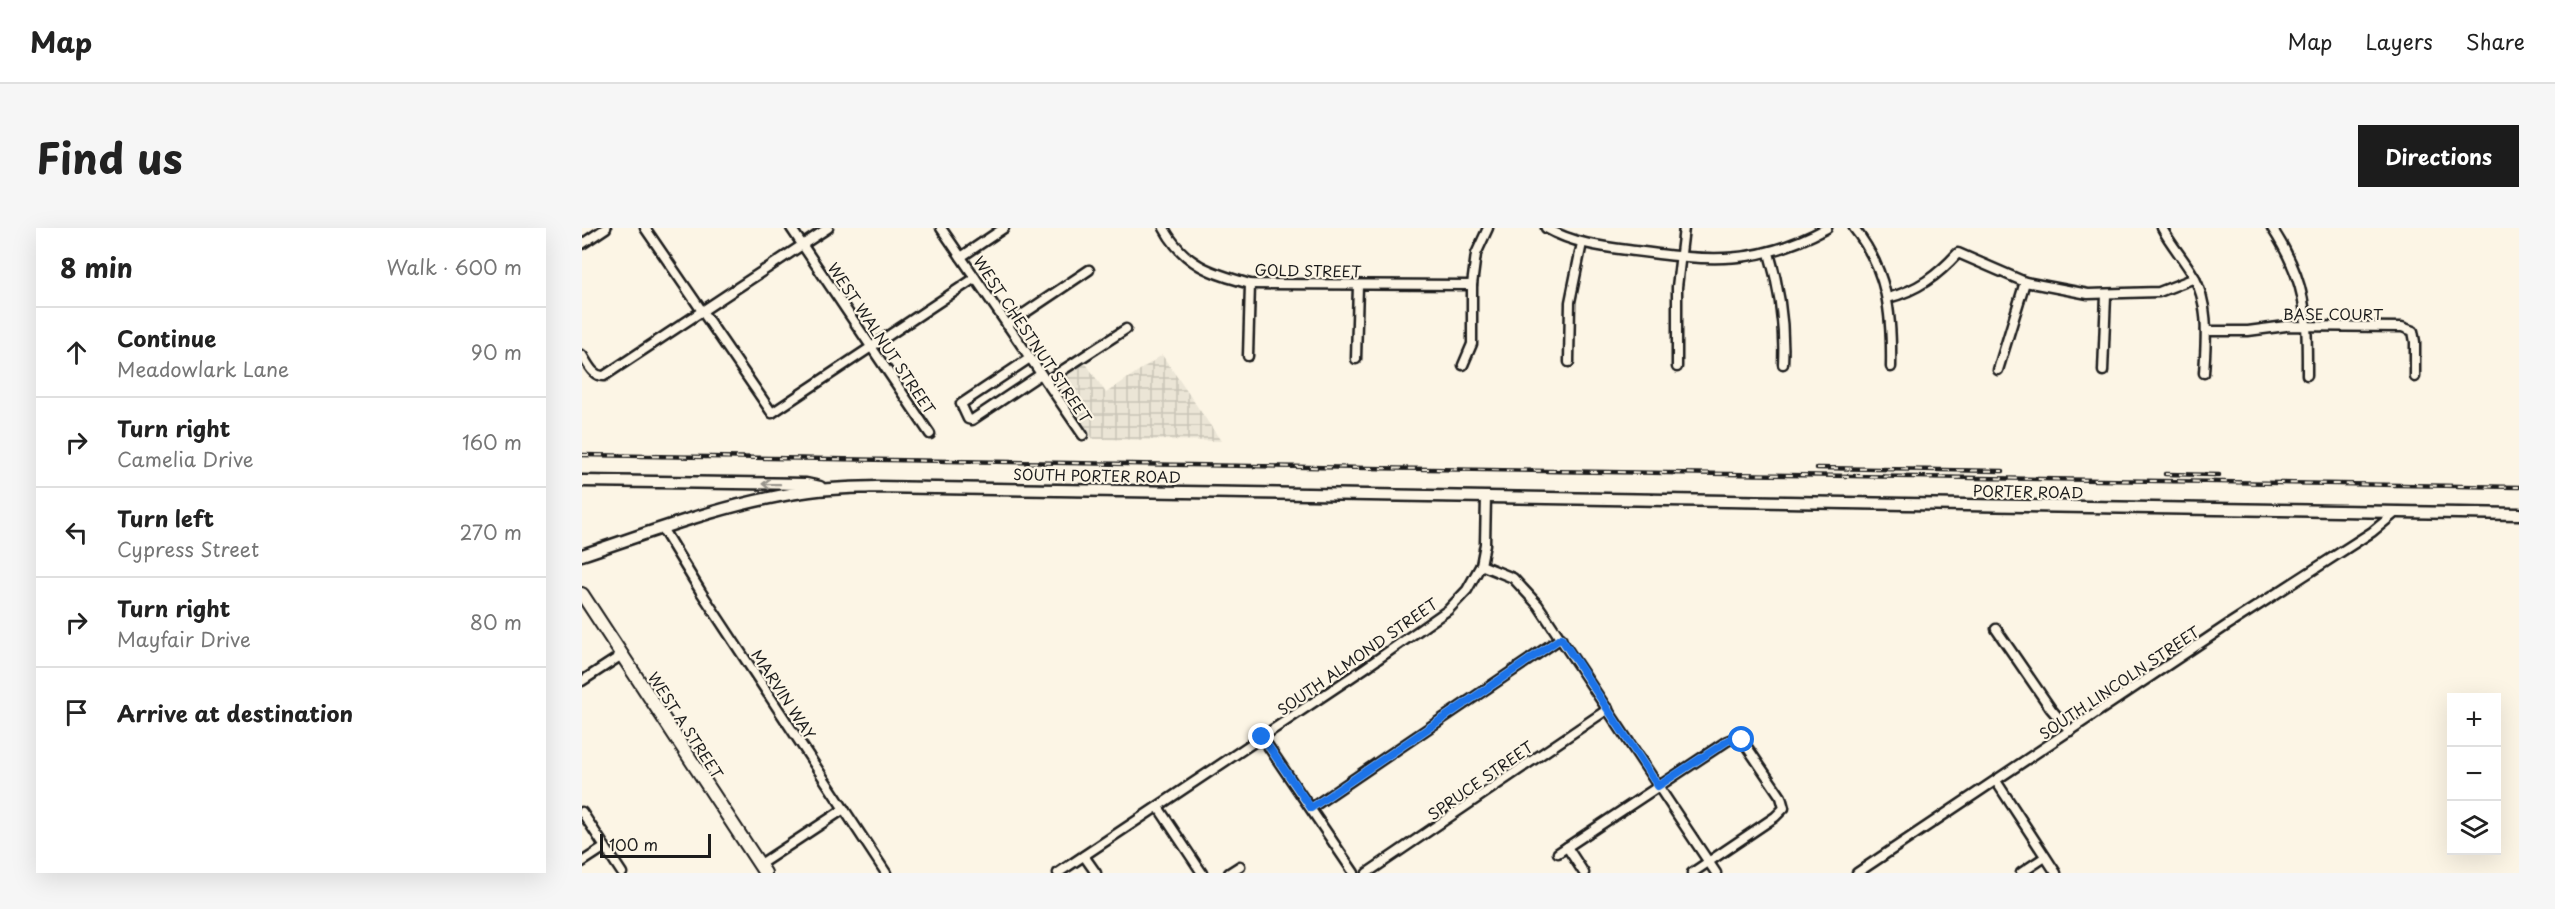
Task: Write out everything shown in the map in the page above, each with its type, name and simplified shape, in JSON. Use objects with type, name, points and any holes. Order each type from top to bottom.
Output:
[{"type":"main road","name":"WEST A STREET","points":[[582,594],[762,869]]},
{"type":"street","points":[[582,244],[606,228]]},
{"type":"street","points":[[645,228],[772,413],[975,278]]},
{"type":"street","name":"WEST WALNUT STREET","points":[[791,228],[930,434]]},
{"type":"street","points":[[582,355],[594,374],[599,377],[604,376],[828,228]]},
{"type":"street","name":"WEST CHESTNUT STREET","points":[[941,228],[1083,435]]},
{"type":"street","points":[[961,257],[1004,228]]},
{"type":"street","name":"GOLD STREET","points":[[1164,228],[1172,243],[1191,262],[1216,274],[1250,284],[1472,285]]},
{"type":"street","points":[[1463,365],[1472,344],[1472,285],[1476,254],[1488,228]]},
{"type":"street","points":[[1546,228],[1582,243],[1681,257],[1721,260],[1769,253],[1827,228]]},
{"type":"street","points":[[1677,367],[1677,287],[1684,228]]},
{"type":"street","points":[[1854,228],[1872,255],[1888,298],[1891,368]]},
{"type":"street","points":[[2162,228],[2195,278],[2201,293],[2206,331],[2205,373]]},
{"type":"street","points":[[2272,228],[2295,268],[2305,304],[2307,375]]},
{"type":"street","points":[[1569,363],[1570,302],[1582,243]]},
{"type":"street","points":[[1769,253],[1784,320],[1783,364]]},
{"type":"street","points":[[1888,298],[1905,294],[1929,282],[1958,253],[2025,282],[2060,290],[2106,295],[2159,292],[2195,278]]},
{"type":"street","points":[[1007,325],[1089,270]]},
{"type":"street","points":[[1998,370],[2025,282]]},
{"type":"street","points":[[1248,356],[1250,284]]},
{"type":"street","points":[[1356,359],[1358,285]]},
{"type":"street","points":[[2103,371],[2106,295]]},
{"type":"street","name":"BASE COURT","points":[[2206,331],[2248,331],[2286,326],[2402,327],[2413,331],[2415,377]]},
{"type":"street","points":[[1030,358],[961,404],[968,418],[972,420],[1126,329]]},
{"type":"street","points":[[582,481],[806,484],[829,489]]},
{"type":"street","name":"SOUTH PORTER ROAD","points":[[582,555],[662,528],[759,501],[829,489],[913,487],[1536,497]]},
{"type":"street","name":"SOUTH ALMOND STREET","points":[[1058,873],[1448,610],[1467,590],[1481,565],[1486,538],[1486,497]]},
{"type":"street","name":"PORTER ROAD","points":[[1536,497],[2519,514]]},
{"type":"street","name":"SOUTH LINCOLN STREET","points":[[1857,873],[2372,532],[2395,513]]},
{"type":"street","name":"MARVIN WAY","points":[[662,528],[701,592],[886,873]]},
{"type":"street","points":[[1481,565],[1501,572],[1521,586],[1561,638],[1716,873]]},
{"type":"street","points":[[1996,628],[2051,709],[2070,730]]},
{"type":"street","points":[[1311,808],[1561,638]]},
{"type":"street","points":[[582,681],[622,655]]},
{"type":"street","name":"SPRUCE STREET","points":[[1367,873],[1608,709]]},
{"type":"street","points":[[1262,737],[1354,873]]},
{"type":"street","points":[[1558,853],[1727,741],[1737,737],[1745,744],[1781,797],[1784,808],[1781,813],[1692,873]]},
{"type":"street","points":[[1996,781],[2056,873]]},
{"type":"street","points":[[1158,807],[1202,873]]},
{"type":"street","points":[[762,869],[844,809]]},
{"type":"street","points":[[582,812],[622,873]]},
{"type":"street","points":[[582,862],[605,847]]},
{"type":"street","points":[[1567,847],[1584,873]]},
{"type":"street","points":[[1084,856],[1096,873]]},
{"type":"street","points":[[2021,873],[2046,857]]},
{"type":"street","points":[[1229,873],[1240,866]]},
{"type":"shaded area","points":[[1162,355],[1221,441],[1093,439],[1054,382],[1085,362],[1106,393]]},
{"type":"railway","points":[[582,455],[2519,487]]},
{"type":"railway","points":[[1817,468],[2003,471]]},
{"type":"railway","points":[[2165,474],[2219,475]]},
{"type":"route","points":[[1262,737],[1311,808],[1561,638],[1658,786],[1732,738],[1737,737],[1742,740]]}]
